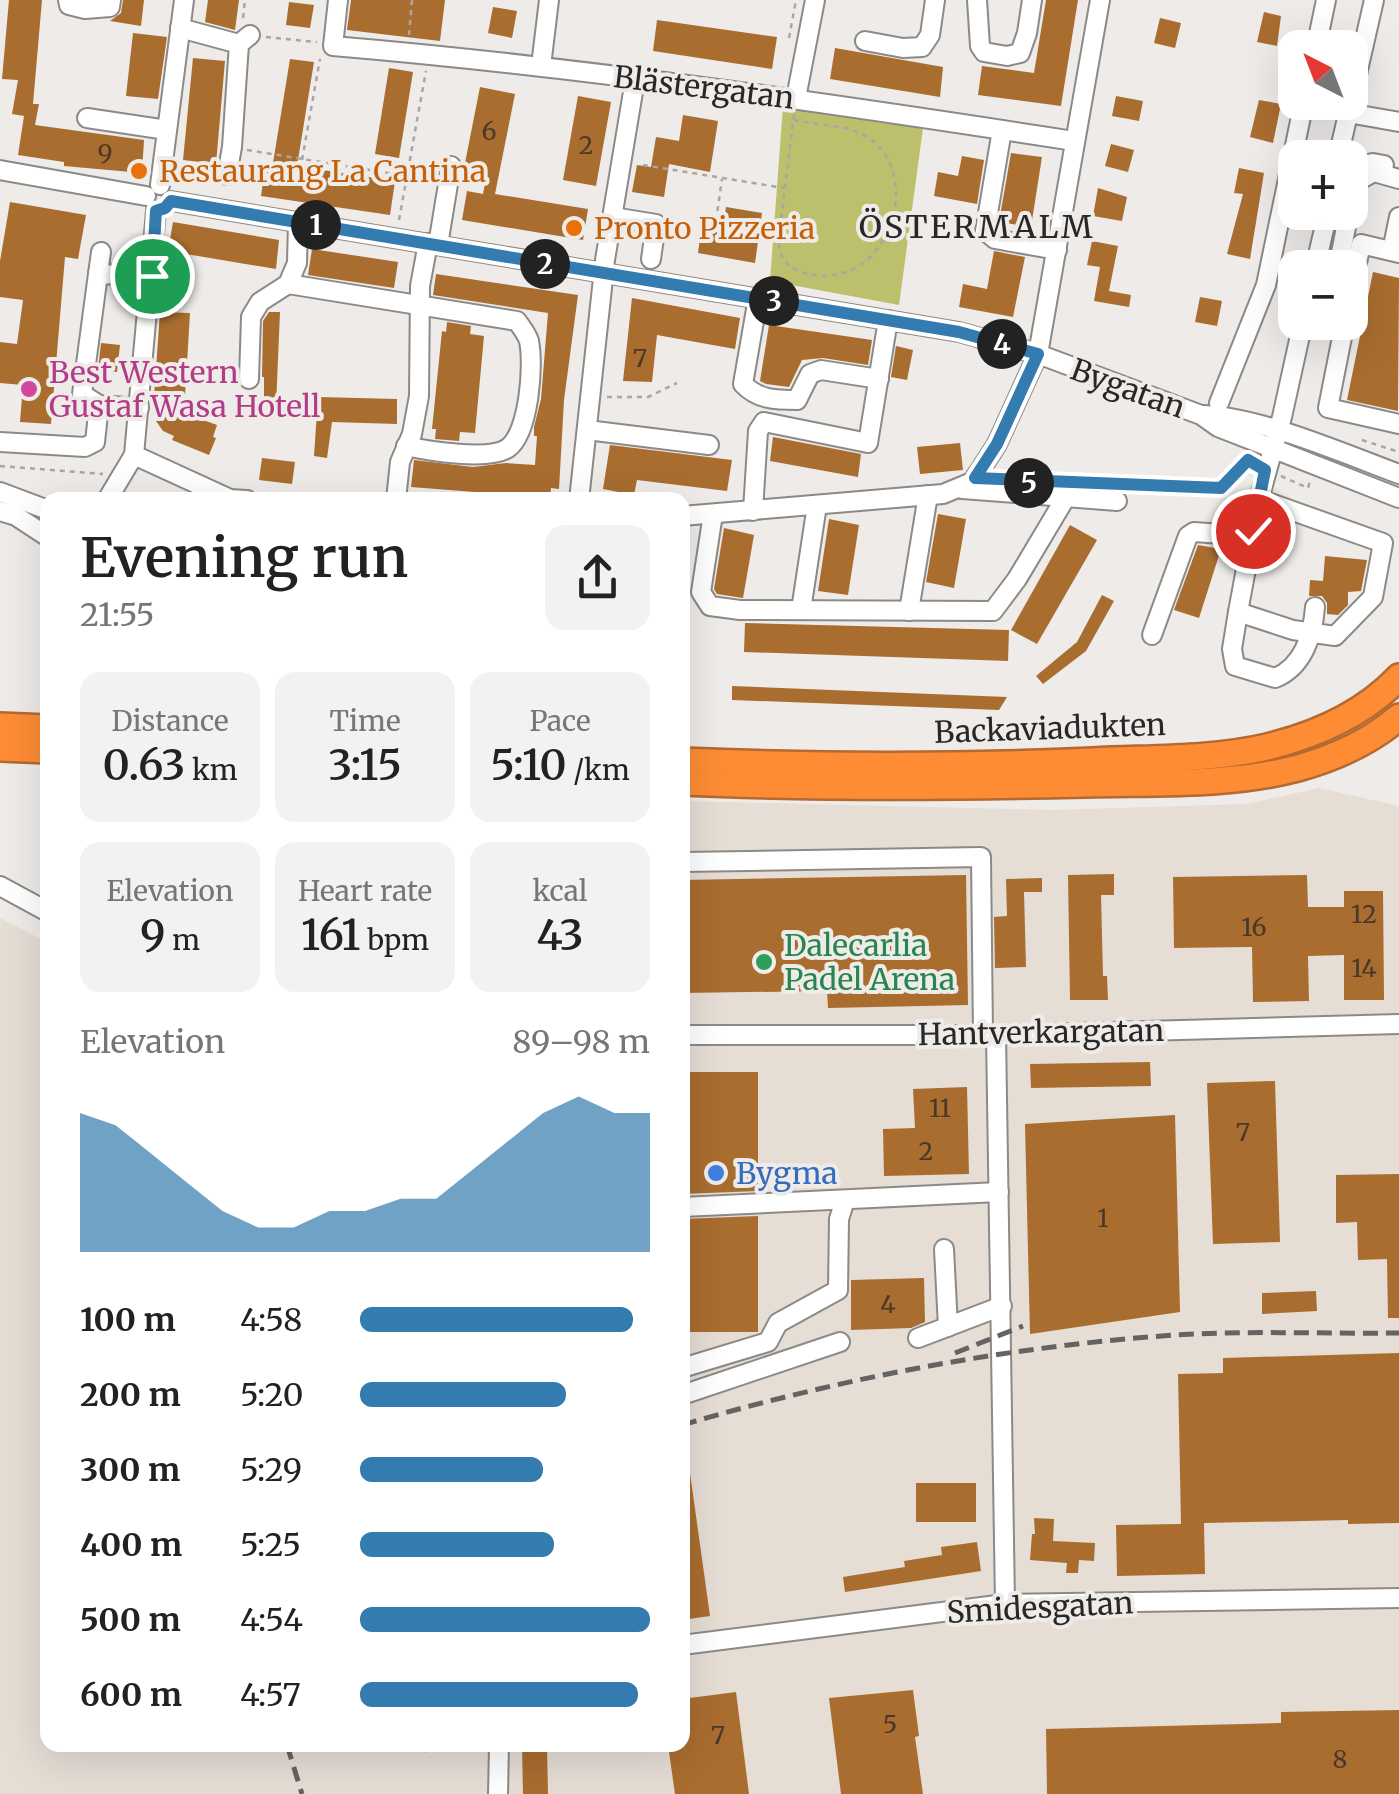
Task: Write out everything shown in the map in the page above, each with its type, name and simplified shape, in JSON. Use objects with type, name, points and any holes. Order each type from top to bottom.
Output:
[{"type":"highway","name":"Backaviadukten","points":[[690,761],[1037,763],[1231,753],[1267,747],[1337,722],[1362,708],[1399,676]]},
{"type":"highway","name":"Backaviadukten","points":[[690,782],[1038,785],[1251,777],[1334,756],[1399,718]]},
{"type":"highway","points":[[0,748],[40,750]]},
{"type":"street","points":[[68,0],[69,5],[85,9],[110,7],[111,0]]},
{"type":"street","points":[[112,492],[134,455],[158,198],[184,0]]},
{"type":"street","name":"Blästergatan","points":[[338,0],[333,46],[540,66],[796,98],[1074,141]]},
{"type":"street","points":[[540,66],[549,0]]},
{"type":"street","points":[[796,98],[815,0]]},
{"type":"street","points":[[865,41],[922,47],[930,35],[935,0]]},
{"type":"street","points":[[977,0],[980,46],[984,52],[1007,56],[1020,54],[1028,33],[1032,0]]},
{"type":"street","points":[[962,489],[972,482],[997,444],[1038,354],[1100,0]]},
{"type":"street","points":[[1319,30],[1325,0]]},
{"type":"street","points":[[1367,30],[1374,0]]},
{"type":"street","points":[[180,28],[245,40],[226,174]]},
{"type":"street","points":[[580,492],[604,274],[635,80]]},
{"type":"street","points":[[1368,117],[1399,122]]},
{"type":"street","points":[[87,118],[167,130]]},
{"type":"street","points":[[1220,404],[1266,285],[1300,120]]},
{"type":"street","points":[[1002,130],[985,230],[995,239],[1056,250]]},
{"type":"street","points":[[1368,165],[1399,168]]},
{"type":"street","points":[[397,492],[419,396],[419,302],[451,166]]},
{"type":"street","name":"Bygatan","points":[[0,170],[959,332],[1038,354],[1201,415],[1218,427],[1275,441],[1324,446],[1399,474]]},
{"type":"street","points":[[1368,175],[1374,172],[1399,179]]},
{"type":"street","points":[[1359,250],[1360,244],[1395,252],[1399,217]]},
{"type":"street","points":[[613,218],[656,224],[651,259]]},
{"type":"street","points":[[250,379],[251,317],[260,302],[288,284],[297,263],[298,222]]},
{"type":"street","points":[[101,252],[82,394],[100,405],[139,408]]},
{"type":"street","points":[[98,274],[152,276]]},
{"type":"street","points":[[288,284],[419,302],[517,321],[528,339],[530,375],[520,434],[508,449],[485,454],[406,446]]},
{"type":"street","points":[[758,298],[743,384],[751,393],[797,400],[810,374],[821,370],[879,379]]},
{"type":"street","points":[[752,510],[758,432],[764,422],[868,443],[888,320]]},
{"type":"street","points":[[1299,340],[1258,499],[1238,612],[1232,658],[1235,666],[1275,678],[1284,674],[1313,633],[1315,607]]},
{"type":"street","points":[[1341,340],[1328,408],[1399,424]]},
{"type":"street","points":[[0,442],[85,447],[95,442],[100,405]]},
{"type":"street","points":[[587,430],[709,445]]},
{"type":"street","name":"Bygatan","points":[[1275,441],[1316,465],[1399,498]]},
{"type":"street","points":[[134,455],[217,492]]},
{"type":"street","points":[[690,515],[928,496],[962,489],[1066,497],[1116,494]]},
{"type":"street","points":[[0,492],[40,506]]},
{"type":"street","points":[[909,611],[928,496]]},
{"type":"street","points":[[713,514],[700,592],[710,606],[740,610],[993,611],[1066,497]]},
{"type":"street","points":[[1238,612],[1293,630],[1334,636],[1373,596],[1382,543],[1258,499]]},
{"type":"street","points":[[801,610],[818,505]]},
{"type":"street","points":[[0,511],[16,516],[40,532]]},
{"type":"street","points":[[1152,634],[1188,536],[1194,532],[1235,536]]},
{"type":"street","points":[[690,862],[980,857],[999,1192],[1006,1604]]},
{"type":"street","points":[[0,886],[40,908]]},
{"type":"street","name":"Hantverkargatan","points":[[690,1034],[989,1034],[1399,1024]]},
{"type":"street","points":[[690,1206],[999,1192]]},
{"type":"street","points":[[690,1366],[768,1342],[778,1324],[838,1290],[839,1219],[845,1200]]},
{"type":"street","points":[[944,1249],[948,1327]]},
{"type":"street","points":[[918,1338],[1002,1306]]},
{"type":"street","points":[[690,1392],[840,1342]]},
{"type":"street","name":"Smidesgatan","points":[[690,1644],[1006,1604],[1399,1598]]},
{"type":"street","points":[[498,1752],[498,1794]]},
{"type":"path","points":[[409,35],[412,0]]},
{"type":"path","points":[[245,40],[323,43],[302,161]]},
{"type":"path","points":[[396,238],[429,54]]},
{"type":"path","points":[[794,120],[862,134],[884,152],[896,179],[892,217],[878,251],[853,272],[823,278],[795,270],[783,260],[779,248],[796,98]]},
{"type":"path","points":[[232,147],[409,176]]},
{"type":"path","points":[[643,165],[785,188]]},
{"type":"path","points":[[716,222],[722,178]]},
{"type":"path","points":[[590,396],[648,397],[677,383]]},
{"type":"path","points":[[1116,494],[1221,488],[1248,460],[1308,488],[1316,465]]},
{"type":"path","points":[[0,466],[100,472],[132,492]]},
{"type":"shaded area","points":[[1319,788],[1399,806],[1399,1794],[0,1794],[0,918],[40,938],[40,1752],[690,1752],[690,801],[1052,810],[1247,804]]},
{"type":"green space","points":[[783,106],[923,128],[899,305],[770,281]]},
{"type":"building","points":[[9,0],[42,0],[33,104],[39,104],[35,125],[144,140],[142,173],[64,166],[64,162],[18,155],[24,116],[12,114],[18,80],[2,79]]},
{"type":"building","points":[[123,0],[144,0],[141,26],[110,21],[121,13]]},
{"type":"building","points":[[208,0],[239,0],[235,30],[205,22]]},
{"type":"building","points":[[351,0],[445,0],[440,41],[347,30]]},
{"type":"building","points":[[1046,0],[1078,0],[1061,106],[978,95],[982,66],[1034,73]]},
{"type":"building","points":[[289,2],[314,5],[310,28],[286,25]]},
{"type":"building","points":[[493,7],[517,11],[512,38],[488,33]]},
{"type":"building","points":[[1264,12],[1281,16],[1277,46],[1257,42]]},
{"type":"building","points":[[1160,18],[1181,23],[1175,48],[1154,43]]},
{"type":"building","points":[[657,20],[777,37],[772,69],[653,51]]},
{"type":"building","points":[[133,33],[167,37],[158,99],[126,96]]},
{"type":"building","points":[[835,48],[943,67],[940,97],[830,79]]},
{"type":"building","points":[[193,58],[225,61],[216,164],[183,160]]},
{"type":"building","points":[[290,59],[314,62],[297,166],[395,181],[390,215],[261,196],[266,162],[273,163]]},
{"type":"building","points":[[389,68],[413,72],[399,158],[375,154]]},
{"type":"building","points":[[480,87],[515,94],[495,194],[588,209],[583,240],[462,220],[467,191],[483,194],[487,172],[464,168]]},
{"type":"building","points":[[578,96],[611,102],[596,186],[563,180]]},
{"type":"building","points":[[1116,96],[1143,101],[1139,121],[1112,116]]},
{"type":"building","points":[[1259,100],[1278,103],[1273,143],[1250,137]]},
{"type":"building","points":[[683,115],[718,121],[710,172],[669,164],[664,197],[632,192],[637,165],[651,167],[656,137],[679,141]]},
{"type":"building","points":[[1111,144],[1134,150],[1128,172],[1105,166]]},
{"type":"building","points":[[1011,153],[1042,157],[1031,227],[999,222]]},
{"type":"building","points":[[962,156],[984,160],[977,204],[934,196],[938,172],[958,176]]},
{"type":"building","points":[[1239,168],[1264,173],[1250,259],[1227,254],[1243,194],[1234,193]]},
{"type":"building","points":[[1098,188],[1127,197],[1122,221],[1093,216]]},
{"type":"building","points":[[10,202],[86,215],[78,259],[65,257],[51,424],[20,422],[23,385],[0,383],[0,342],[17,344],[23,300],[0,297],[0,261]]},
{"type":"building","points":[[726,207],[762,213],[755,263],[698,253],[701,230],[722,233]]},
{"type":"building","points":[[173,222],[279,240],[276,269],[168,251]]},
{"type":"building","points":[[1092,241],[1118,246],[1109,291],[1131,295],[1129,307],[1094,301],[1100,267],[1087,265]]},
{"type":"building","points":[[312,249],[398,262],[394,288],[308,275]]},
{"type":"building","points":[[994,251],[1025,257],[1013,317],[959,307],[963,284],[987,289]]},
{"type":"building","points":[[1373,272],[1399,278],[1398,411],[1347,400],[1359,340],[1368,340],[1368,297]]},
{"type":"building","points":[[436,274],[578,295],[564,400],[559,489],[474,492],[411,487],[414,460],[473,467],[535,465],[534,427],[541,399],[548,313],[433,295]]},
{"type":"building","points":[[1200,297],[1222,301],[1217,326],[1195,322]]},
{"type":"building","points":[[632,298],[740,318],[735,349],[657,335],[652,382],[623,381]]},
{"type":"building","points":[[160,312],[190,313],[184,413],[217,425],[209,455],[172,440],[174,436],[163,431],[156,421],[153,411]]},
{"type":"building","points":[[269,312],[280,312],[276,406],[264,406],[263,321]]},
{"type":"building","points":[[447,322],[471,326],[470,334],[484,336],[475,433],[460,432],[459,441],[435,439],[436,429],[432,429],[442,331],[446,332]]},
{"type":"building","points":[[769,325],[872,340],[868,365],[823,358],[802,360],[789,387],[766,384],[760,381]]},
{"type":"building","points":[[101,343],[120,345],[117,372],[98,370]]},
{"type":"building","points":[[896,346],[913,350],[907,380],[891,377]]},
{"type":"building","points":[[318,397],[397,399],[397,424],[332,422],[327,458],[314,456]]},
{"type":"building","points":[[773,437],[861,454],[858,477],[770,461]]},
{"type":"building","points":[[960,443],[963,470],[920,474],[917,447]]},
{"type":"building","points":[[610,445],[732,460],[727,491],[637,480],[635,492],[603,489]]},
{"type":"building","points":[[262,458],[295,462],[292,484],[259,480]]},
{"type":"building","points":[[938,514],[966,519],[954,588],[926,582]]},
{"type":"building","points":[[829,519],[859,525],[848,595],[818,591]]},
{"type":"building","points":[[1070,525],[1097,540],[1037,644],[1011,630]]},
{"type":"building","points":[[724,528],[754,535],[743,598],[717,594],[714,589]]},
{"type":"building","points":[[1198,545],[1221,549],[1199,618],[1174,610]]},
{"type":"building","points":[[1325,556],[1367,560],[1361,591],[1348,592],[1348,605],[1338,615],[1327,614],[1322,596],[1309,596],[1310,580],[1323,581]]},
{"type":"building","points":[[1102,595],[1114,601],[1086,651],[1043,684],[1036,676],[1077,642]]},
{"type":"building","points":[[745,623],[1009,630],[1008,661],[744,652]]},
{"type":"building","points":[[732,686],[1007,697],[999,710],[732,700]]},
{"type":"building","points":[[1114,874],[1114,895],[1101,895],[1103,976],[1107,976],[1108,1000],[1070,1000],[1068,875]]},
{"type":"building","points":[[966,875],[968,1005],[828,1008],[827,991],[690,993],[690,880]]},
{"type":"building","points":[[1307,875],[1308,907],[1344,907],[1344,891],[1383,891],[1384,1000],[1344,1000],[1344,955],[1308,956],[1309,1001],[1253,1002],[1252,947],[1174,948],[1173,877]]},
{"type":"building","points":[[1042,878],[1042,892],[1024,892],[1026,967],[995,968],[994,917],[1007,916],[1006,879]]},
{"type":"building","points":[[1150,1062],[1151,1086],[1031,1088],[1030,1064]]},
{"type":"building","points":[[690,1072],[758,1072],[758,1191],[690,1194]]},
{"type":"building","points":[[1275,1081],[1280,1242],[1213,1244],[1207,1083]]},
{"type":"building","points":[[967,1087],[969,1174],[884,1176],[883,1129],[915,1128],[913,1089]]},
{"type":"building","points":[[1175,1115],[1180,1312],[1030,1334],[1025,1124]]},
{"type":"building","points":[[1399,1174],[1399,1318],[1388,1318],[1387,1259],[1358,1260],[1357,1222],[1336,1223],[1336,1175]]},
{"type":"building","points":[[758,1216],[758,1332],[690,1332],[690,1219]]},
{"type":"building","points":[[924,1278],[925,1322],[911,1328],[851,1330],[851,1280]]},
{"type":"building","points":[[1316,1291],[1317,1311],[1262,1314],[1262,1293]]},
{"type":"building","points":[[1399,1353],[1399,1523],[1204,1523],[1205,1574],[1117,1576],[1116,1525],[1181,1524],[1178,1374],[1223,1373],[1223,1358]]},
{"type":"building","points":[[690,1473],[710,1616],[690,1619]]},
{"type":"building","points":[[916,1483],[976,1483],[976,1522],[916,1522]]},
{"type":"building","points":[[1034,1518],[1054,1519],[1053,1541],[1095,1543],[1094,1561],[1079,1560],[1078,1573],[1066,1573],[1067,1563],[1030,1560]]},
{"type":"building","points":[[977,1542],[981,1571],[845,1592],[843,1577],[905,1567],[904,1561],[942,1555],[941,1547]]},
{"type":"building","points":[[913,1690],[923,1794],[841,1794],[829,1698]]},
{"type":"building","points":[[736,1692],[749,1794],[675,1794],[669,1752],[690,1752],[690,1698]]},
{"type":"building","points":[[1399,1710],[1399,1794],[1047,1794],[1046,1729],[1281,1723],[1281,1712]]},
{"type":"building","points":[[522,1752],[547,1752],[548,1794],[523,1794]]},
{"type":"railway","points":[[955,1353],[1023,1326]]},
{"type":"railway","points":[[690,1423],[800,1393],[920,1368],[1101,1341],[1191,1334],[1399,1333]]},
{"type":"railway","points":[[289,1752],[302,1794]]},
{"type":"place","name":"Restaurang La Cantina","points":[[139,171]]},
{"type":"place","name":"Pronto Pizzeria","points":[[574,228]]},
{"type":"place","name":"Best Western Gustaf Wasa Hotell","points":[[29,389]]},
{"type":"place","name":"Dalecarlia Padel Arena","points":[[764,962]]},
{"type":"place","name":"Bygma","points":[[716,1173]]},
{"type":"district","name":"ÖSTERMALM","points":[[977,227]]},
{"type":"route","points":[[152,276],[156,211],[171,201],[959,332],[1038,354],[997,444],[975,478],[1045,484],[1221,488],[1248,460],[1265,470],[1253,531]]}]
